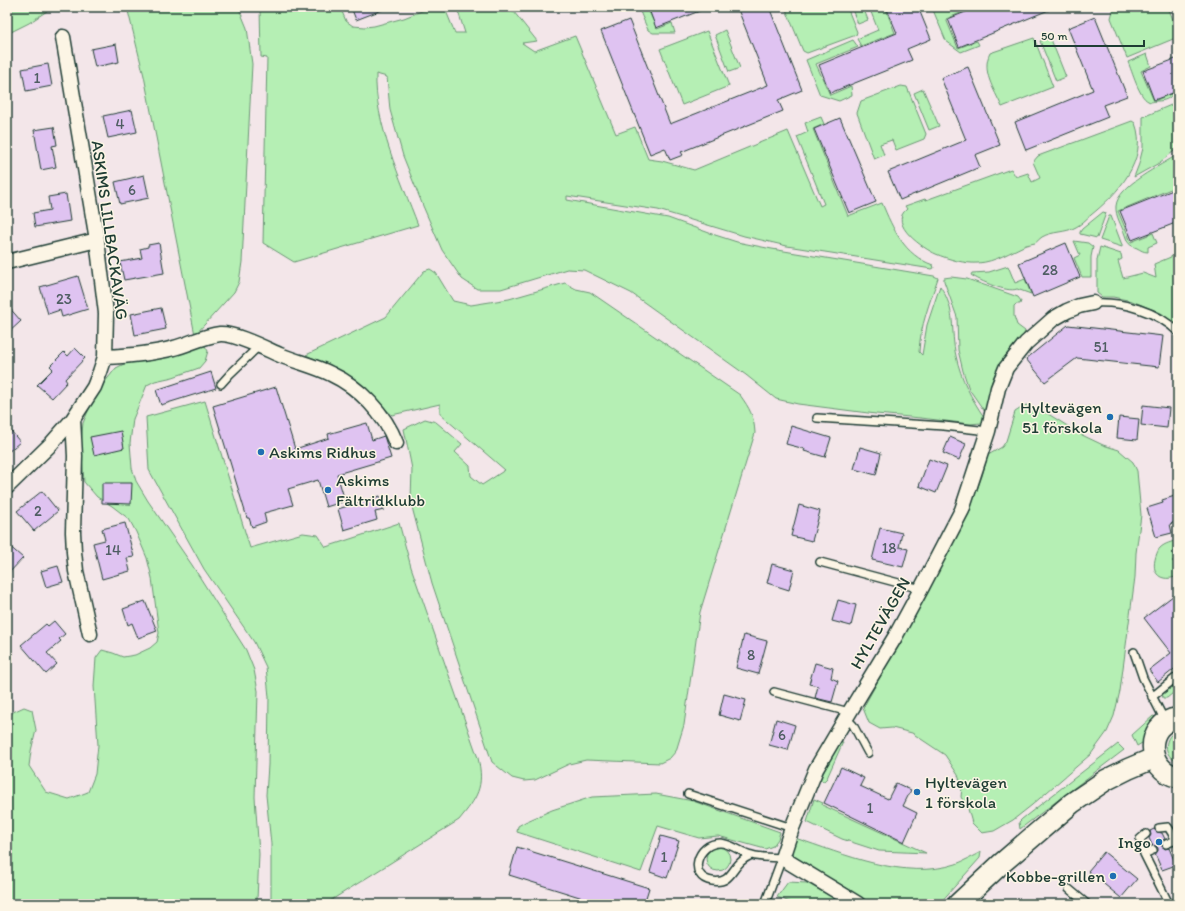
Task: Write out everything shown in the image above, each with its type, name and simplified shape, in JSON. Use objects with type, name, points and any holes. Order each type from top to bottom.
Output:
[{"type":"street","name":"ASKIMS LILLBACKAVÄG","points":[[7,487],[51,444],[73,419],[94,386],[105,357],[106,313],[96,240],[63,37]]},
{"type":"street","points":[[7,262],[96,240]]},
{"type":"street","name":"HYLTEVÄGEN","points":[[782,858],[792,828],[816,769],[895,637],[922,589],[962,510],[988,431],[998,388],[1006,368],[1036,334],[1053,319],[1079,306],[1093,303]]},
{"type":"street","points":[[105,357],[134,355],[174,348],[221,334],[231,336],[315,367],[343,381],[357,391],[373,406],[386,422],[396,443]]},
{"type":"street","points":[[73,419],[75,456],[73,532],[74,552],[76,571],[90,634]]},
{"type":"street","points":[[1172,720],[1160,728],[1155,735],[1152,751],[1154,758],[1161,768],[1170,775],[1178,777]]},
{"type":"street","points":[[958,904],[1002,863],[1072,803],[1106,780],[1154,758]]},
{"type":"street","points":[[782,858],[858,904]]},
{"type":"lane","points":[[1093,303],[1106,302],[1144,311],[1162,319],[1178,332]]},
{"type":"lane","points":[[221,384],[259,346]]},
{"type":"lane","points":[[817,418],[944,426],[988,431]]},
{"type":"lane","points":[[820,562],[922,589]]},
{"type":"lane","points":[[1134,652],[1143,678],[1152,697],[1172,720]]},
{"type":"lane","points":[[1152,697],[1178,676]]},
{"type":"lane","points":[[774,692],[848,715],[868,753]]},
{"type":"lane","points":[[688,794],[792,828]]},
{"type":"lane","points":[[1159,828],[1168,827],[1177,842],[1166,844]]},
{"type":"lane","points":[[1146,834],[1140,839],[1144,854],[1169,904]]},
{"type":"lane","points":[[751,855],[742,861],[730,876],[725,880],[718,882],[710,881],[704,878],[700,874],[698,868],[698,861],[701,853],[713,845],[720,843],[751,855],[782,858],[765,904]]},
{"type":"lane","points":[[1144,854],[1153,850]]},
{"type":"lane","points":[[1069,889],[1087,904]]},
{"type":"green space","points":[[7,7],[53,7],[29,23],[7,34]]},
{"type":"green space","points":[[127,7],[236,7],[240,11],[247,28],[252,64],[242,262],[239,282],[234,292],[195,335],[144,76]]},
{"type":"green space","points":[[260,7],[340,7],[346,21],[353,26],[365,27],[404,18],[429,8],[441,7],[446,11],[455,33],[465,33],[458,11],[469,7],[510,7],[537,41],[522,43],[534,51],[575,36],[616,134],[635,127],[648,159],[662,161],[694,170],[788,131],[820,206],[824,204],[797,137],[808,132],[805,123],[821,117],[824,124],[813,129],[848,216],[882,203],[895,231],[907,248],[923,261],[933,265],[934,268],[932,269],[787,246],[744,236],[658,210],[567,196],[567,200],[668,218],[737,242],[934,276],[938,278],[923,323],[919,352],[922,355],[927,325],[940,286],[949,304],[951,312],[954,347],[961,373],[975,403],[984,417],[984,421],[981,423],[970,424],[798,404],[776,399],[746,375],[631,293],[584,270],[567,269],[501,289],[477,289],[462,279],[442,250],[403,156],[390,110],[387,77],[376,74],[379,112],[384,131],[418,225],[294,262],[263,243],[267,58],[261,57]]},
{"type":"green space","points":[[638,7],[647,7],[657,29],[672,23],[675,33],[653,33],[648,30]]},
{"type":"green space","points":[[785,7],[847,7],[857,32],[856,35],[807,53],[803,51]]},
{"type":"green space","points":[[851,7],[863,7],[868,20],[858,24]]},
{"type":"green space","points":[[869,7],[885,7],[895,33],[861,46],[857,39],[878,30]]},
{"type":"green space","points":[[939,7],[975,7],[946,19],[958,48],[977,41],[979,45],[961,52],[946,41],[933,10]]},
{"type":"green space","points":[[1114,7],[1168,7],[1178,32],[1178,37],[1127,58],[1111,18]]},
{"type":"green space","points":[[725,30],[740,68],[729,72],[715,35]]},
{"type":"green space","points":[[707,31],[729,86],[682,105],[660,49]]},
{"type":"green space","points":[[1050,37],[1066,77],[1056,81],[1040,41]]},
{"type":"green space","points":[[1034,38],[1053,87],[1002,107],[992,87],[988,73],[987,66],[990,53]]},
{"type":"green space","points":[[853,40],[858,47],[816,64],[830,95],[851,86],[852,95],[839,101],[820,95],[806,60]]},
{"type":"green space","points":[[1147,54],[1151,66],[1141,71],[1154,101],[1173,93],[1170,97],[1162,101],[1151,102],[1145,99],[1136,83],[1128,62]]},
{"type":"green space","points":[[901,86],[907,87],[926,134],[924,139],[896,150],[892,140],[880,144],[884,155],[874,159],[857,113],[861,101]]},
{"type":"green space","points":[[923,89],[939,126],[929,130],[914,93]]},
{"type":"green space","points":[[1178,102],[1178,148],[1159,163],[1134,177],[1143,148],[1143,117]]},
{"type":"green space","points":[[1132,121],[1135,123],[1138,137],[1138,150],[1128,175],[1101,207],[1072,229],[1046,235],[1035,243],[1026,245],[996,259],[973,263],[951,259],[930,251],[916,242],[904,229],[901,222],[902,215],[907,209],[905,206],[925,199],[926,200],[1011,169],[1016,177],[1028,173],[1032,182],[1040,178],[1033,162],[1038,156]]},
{"type":"green space","points":[[1178,154],[1178,186],[1118,211],[1131,242],[1153,233],[1157,243],[1148,247],[1148,252],[1143,251],[1129,244],[1119,221],[1116,206],[1119,198],[1132,183]]},
{"type":"green space","points":[[1103,212],[1106,213],[1097,238],[1080,234],[1082,229]]},
{"type":"green space","points":[[1109,216],[1111,216],[1122,247],[1100,240]]},
{"type":"green space","points":[[1074,241],[1088,243],[1093,247],[1091,257],[1091,277],[1082,277],[1074,258],[1080,255]]},
{"type":"green space","points":[[1100,247],[1121,254],[1122,259],[1118,261],[1123,278],[1143,273],[1156,278],[1154,264],[1178,254],[1178,326],[1161,313],[1132,301],[1113,297],[1102,297],[1097,293],[1097,260]]},
{"type":"green space","points":[[1008,266],[1015,283],[1025,279],[1031,294],[1017,289],[1013,290],[1000,288],[971,275],[972,273],[989,272]]},
{"type":"green space","points":[[430,269],[436,273],[453,301],[471,305],[509,299],[565,283],[576,289],[590,292],[740,395],[751,413],[755,433],[700,612],[684,725],[676,751],[670,758],[660,763],[586,760],[569,764],[535,780],[524,781],[512,778],[492,762],[432,583],[413,511],[411,499],[412,469],[404,429],[425,419],[436,422],[462,444],[455,452],[470,466],[471,476],[482,485],[505,470],[440,414],[440,404],[392,415],[359,384],[335,368],[306,355],[386,317],[424,271]]},
{"type":"green space","points":[[951,277],[967,279],[1018,297],[1021,301],[1020,304],[1016,304],[1014,306],[1014,316],[1017,325],[1025,331],[1003,360],[993,378],[985,412],[969,389],[963,371],[958,350],[957,317],[944,281],[944,278]]},
{"type":"green space","points":[[197,346],[205,346],[208,351],[205,361],[199,368],[173,377],[155,381],[147,385],[133,419],[130,443],[132,468],[136,481],[148,501],[192,565],[246,650],[254,670],[258,691],[255,797],[259,854],[257,900],[255,904],[7,904],[7,719],[13,712],[24,707],[32,710],[36,730],[29,766],[46,792],[69,799],[88,792],[95,774],[98,745],[94,686],[96,658],[102,650],[123,657],[135,655],[150,648],[157,642],[159,633],[152,578],[147,558],[136,532],[129,519],[97,497],[84,482],[81,443],[83,423],[104,383],[116,368],[124,364]]},
{"type":"green space","points":[[205,401],[250,548],[303,533],[318,535],[326,547],[399,523],[411,567],[478,758],[481,777],[478,792],[471,805],[459,820],[325,904],[271,904],[271,844],[266,795],[269,697],[266,667],[254,642],[204,569],[149,470],[146,417]]},
{"type":"green space","points":[[1026,405],[1045,412],[1082,435],[1103,445],[1119,450],[1133,462],[1137,471],[1141,515],[1136,553],[1135,577],[1120,691],[1114,716],[1107,732],[1091,754],[1032,805],[1013,820],[994,831],[982,833],[972,823],[968,809],[961,797],[962,787],[958,775],[945,755],[912,733],[892,728],[880,729],[869,723],[863,708],[967,517],[988,455],[1002,447],[1006,441],[1015,412]]},
{"type":"green space","points":[[1178,540],[1178,547],[1173,552],[1175,559],[1172,561],[1173,562],[1178,558],[1178,576],[1167,578],[1158,575],[1155,568],[1155,562],[1160,548]]},
{"type":"green space","points":[[1178,683],[1178,689],[1167,698],[1163,698],[1162,693]]},
{"type":"green space","points":[[1153,716],[1156,717],[1156,720],[1147,740],[1137,746],[1132,735]]},
{"type":"green space","points":[[1178,730],[1178,762],[1169,755],[1166,746],[1169,737]]},
{"type":"green space","points":[[840,741],[843,742],[827,778],[824,781],[820,780],[837,744]]},
{"type":"green space","points":[[1118,744],[1124,750],[1020,829],[1019,822],[1022,819]]},
{"type":"green space","points":[[656,794],[693,801],[780,832],[778,839],[773,846],[765,849],[718,836],[699,838],[658,826],[641,872],[517,832],[518,826],[525,822],[552,810],[592,797]]},
{"type":"green space","points":[[814,799],[823,803],[822,805],[926,853],[879,851],[842,839],[807,822]]},
{"type":"green space","points":[[795,838],[854,858],[895,867],[916,869],[936,868],[956,864],[981,852],[980,858],[939,904],[871,904],[837,882],[795,861],[792,850]]},
{"type":"green space","points":[[718,847],[727,850],[730,859],[727,868],[718,871],[709,868],[706,859],[709,850]]},
{"type":"green space","points":[[788,882],[807,883],[844,904],[795,904],[777,897]]},
{"type":"building","points":[[351,7],[387,7],[387,8],[356,20]]},
{"type":"building","points":[[648,7],[707,7],[707,8],[656,28]]},
{"type":"building","points":[[737,7],[769,7],[802,90],[778,100],[783,111],[681,152],[683,155],[670,160],[665,148],[650,154],[601,31],[629,20],[670,124],[768,85]]},
{"type":"building","points":[[886,7],[918,7],[931,39],[907,49],[912,60],[830,93],[819,65],[897,33]]},
{"type":"building","points":[[978,7],[1056,7],[959,47],[948,19]]},
{"type":"building","points":[[1095,17],[1127,96],[1103,105],[1108,117],[1026,150],[1015,122],[1093,90],[1068,28]]},
{"type":"building","points":[[116,44],[119,62],[95,67],[91,49]]},
{"type":"building","points":[[1178,58],[1178,91],[1154,100],[1143,71]]},
{"type":"building","points":[[48,64],[52,86],[26,91],[22,69]]},
{"type":"building","points":[[968,67],[1000,145],[975,155],[980,167],[900,200],[888,172],[966,140],[941,78]]},
{"type":"building","points":[[132,110],[137,132],[108,138],[103,116]]},
{"type":"building","points":[[840,118],[876,202],[849,213],[814,129]]},
{"type":"building","points":[[54,127],[57,145],[52,146],[56,167],[41,170],[34,130]]},
{"type":"building","points":[[144,175],[149,198],[120,204],[115,182]]},
{"type":"building","points":[[1178,188],[1178,222],[1132,240],[1120,211]]},
{"type":"building","points":[[66,194],[70,221],[35,227],[33,213],[50,210],[48,197]]},
{"type":"building","points":[[159,243],[164,273],[124,280],[120,262],[142,258],[140,249],[148,247],[148,245]]},
{"type":"building","points":[[1066,243],[1080,277],[1033,297],[1019,263]]},
{"type":"building","points":[[78,276],[88,309],[62,317],[60,310],[48,314],[40,287]]},
{"type":"building","points":[[7,305],[21,321],[7,334]]},
{"type":"building","points":[[161,308],[166,329],[135,335],[131,314]]},
{"type":"building","points":[[1068,325],[1163,336],[1159,367],[1077,358],[1045,382],[1026,359]]},
{"type":"building","points":[[75,348],[85,358],[65,379],[67,382],[52,398],[37,385],[53,369],[50,366],[64,352],[68,356]]},
{"type":"building","points":[[211,372],[216,388],[161,405],[156,390]]},
{"type":"building","name":"Askims Ridhus","points":[[276,387],[295,449],[329,438],[328,434],[367,423],[372,440],[384,436],[391,458],[337,474],[345,501],[326,507],[318,480],[288,489],[293,505],[264,513],[266,522],[252,527],[249,518],[247,518],[213,406]]},
{"type":"building","points":[[1143,405],[1169,408],[1167,428],[1141,425]]},
{"type":"building","points":[[1119,417],[1139,419],[1137,440],[1117,438]]},
{"type":"building","points":[[7,426],[20,442],[7,453]]},
{"type":"building","points":[[791,426],[831,438],[825,457],[804,451],[805,449],[786,444]]},
{"type":"building","points":[[121,431],[124,448],[94,455],[90,437]]},
{"type":"building","points":[[950,437],[966,444],[959,460],[943,453]]},
{"type":"building","points":[[860,447],[881,453],[876,475],[854,469]]},
{"type":"building","points":[[929,459],[947,466],[936,493],[919,486]]},
{"type":"building","points":[[102,483],[132,483],[131,504],[102,503]]},
{"type":"building","points":[[42,491],[58,511],[34,531],[17,511]]},
{"type":"building","points":[[1178,495],[1178,521],[1170,524],[1172,533],[1156,537],[1147,508],[1163,503],[1162,500]]},
{"type":"building","points":[[380,496],[384,510],[375,512],[377,520],[344,530],[338,509]]},
{"type":"building","points":[[799,505],[820,511],[812,541],[791,536]]},
{"type":"building","points":[[125,523],[134,557],[127,558],[130,571],[102,579],[93,543],[105,540],[102,529]]},
{"type":"building","points":[[880,528],[902,533],[899,547],[908,549],[903,567],[872,560]]},
{"type":"building","points":[[7,544],[23,558],[7,575]]},
{"type":"building","points":[[772,564],[794,570],[789,590],[767,583]]},
{"type":"building","points":[[58,566],[63,582],[46,587],[41,571]]},
{"type":"building","points":[[1178,592],[1178,666],[1158,682],[1149,670],[1171,653],[1144,618]]},
{"type":"building","points":[[838,600],[856,605],[851,626],[832,621]]},
{"type":"building","points":[[145,601],[157,631],[138,638],[132,623],[128,625],[123,609]]},
{"type":"building","points":[[54,621],[65,634],[59,639],[61,641],[47,653],[57,664],[46,674],[21,645],[46,624],[48,626]]},
{"type":"building","points":[[744,635],[767,641],[758,674],[736,668]]},
{"type":"building","points":[[815,663],[833,668],[831,678],[838,681],[832,702],[815,698],[818,686],[809,684]]},
{"type":"building","points":[[724,694],[746,700],[740,721],[719,715]]},
{"type":"building","points":[[776,719],[795,725],[788,750],[769,745]]},
{"type":"building","points":[[841,767],[864,778],[860,786],[888,799],[896,783],[911,790],[903,806],[917,813],[904,842],[824,803]]},
{"type":"building","points":[[1154,829],[1157,832],[1162,833],[1165,839],[1162,841],[1162,846],[1165,849],[1169,848],[1176,865],[1162,870],[1155,854],[1158,851],[1158,848],[1152,845],[1149,838],[1151,835],[1150,831]]},
{"type":"building","points":[[661,836],[679,841],[667,878],[650,872]]},
{"type":"building","points":[[517,847],[649,888],[644,904],[602,904],[509,875]]},
{"type":"building","points":[[1104,852],[1137,879],[1121,898],[1088,871]]},
{"type":"place","name":"Hyltevägen 51 förskola","points":[[1110,417]]},
{"type":"place","name":"Askims Ridhus","points":[[261,452]]},
{"type":"place","name":"Askims Fältridklubb","points":[[328,490]]},
{"type":"place","name":"Hyltevägen 1 förskola","points":[[917,792]]},
{"type":"place","name":"Ingo","points":[[1159,842]]},
{"type":"place","name":"Kobbe-grillen","points":[[1113,876]]}]
